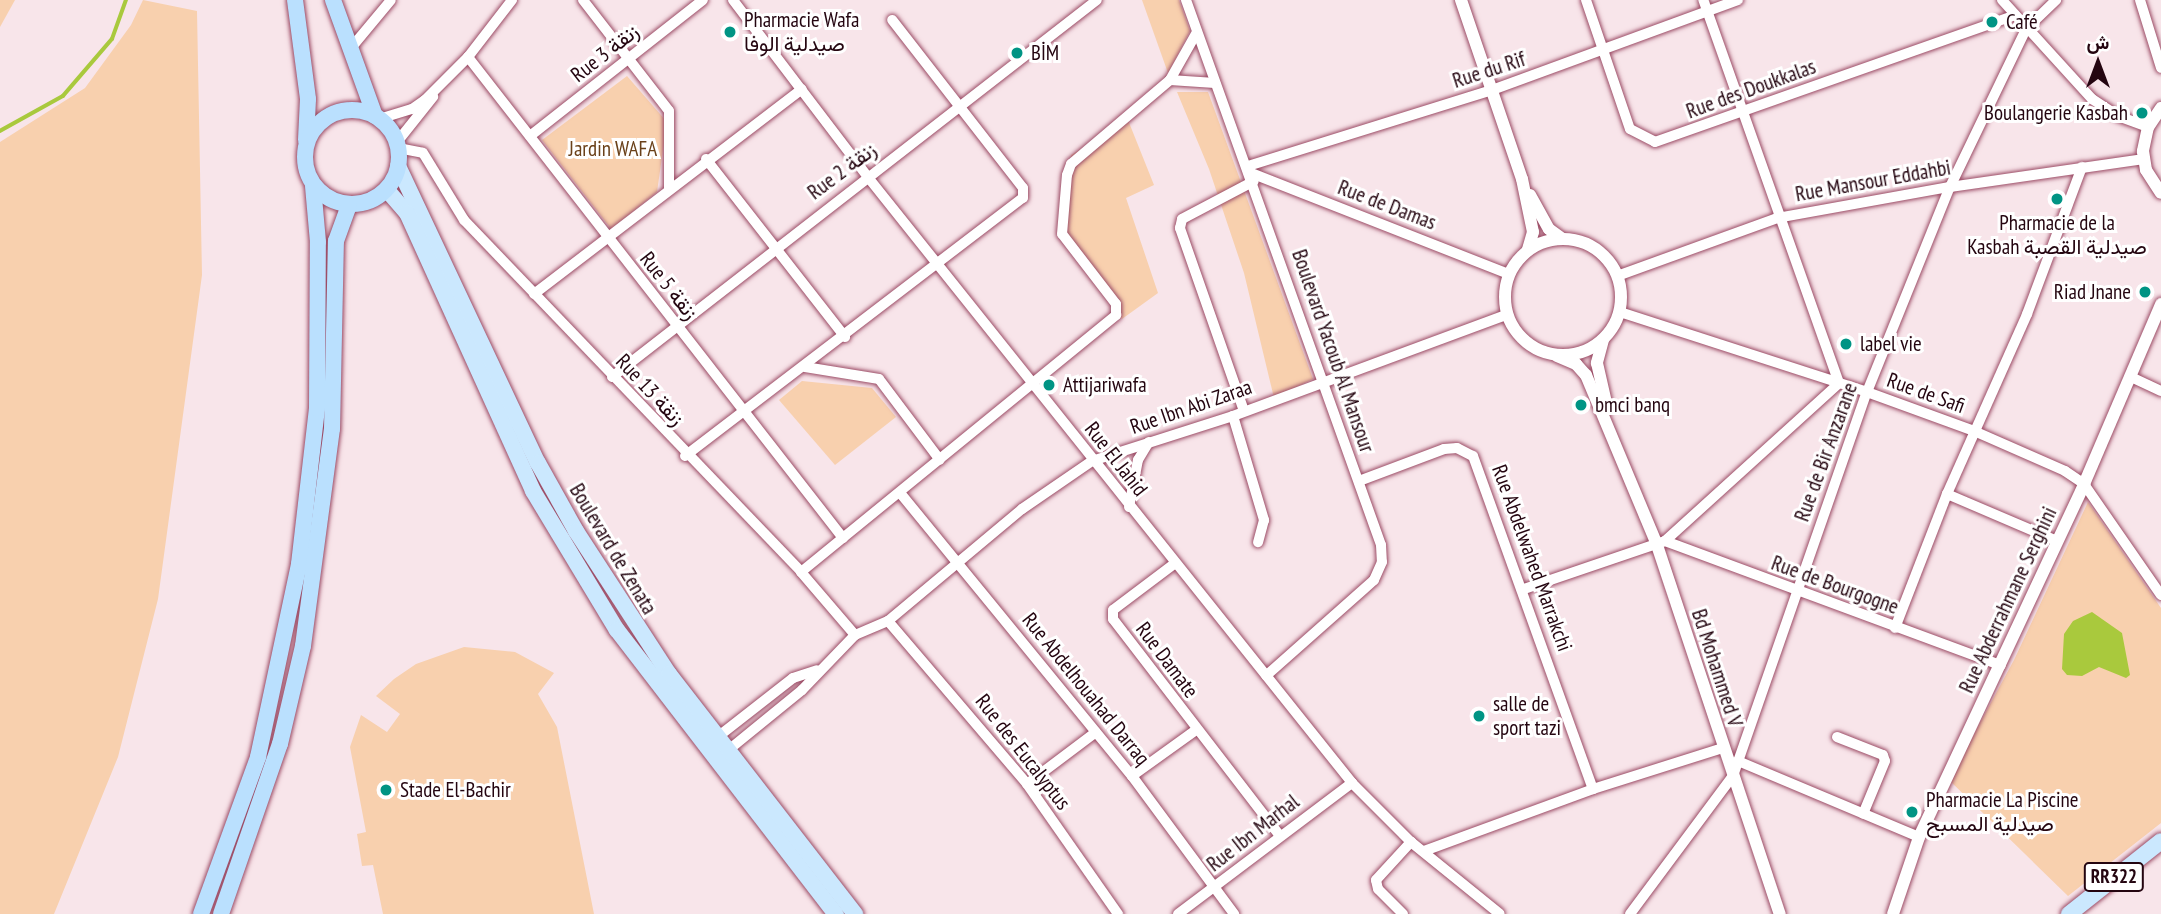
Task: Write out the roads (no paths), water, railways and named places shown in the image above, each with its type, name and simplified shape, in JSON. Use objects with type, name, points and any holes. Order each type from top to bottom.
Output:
[{"type":"highway","points":[[201,914],[258,757],[287,627],[308,501],[317,408],[318,232],[313,186],[305,168],[308,99],[295,0]]},
{"type":"highway","points":[[313,186],[323,195],[349,205],[376,198],[387,190],[398,166],[398,145],[377,117],[332,0]]},
{"type":"highway","points":[[305,148],[315,128],[332,114],[361,111],[377,117]]},
{"type":"highway","points":[[221,914],[280,744],[306,632],[332,429],[335,241],[349,205]]},
{"type":"highway","points":[[287,627],[306,632]]},
{"type":"highway","points":[[222,862],[239,866]]},
{"type":"main road","name":"Boulevard de Zenata","points":[[398,166],[538,463],[683,707]]},
{"type":"main road","name":"Boulevard de Zenata","points":[[387,190],[407,213],[533,491],[617,629],[710,742],[836,914]]},
{"type":"main road","name":"Boulevard de Zenata","points":[[721,757],[855,914]]},
{"type":"main road","name":"RR322","points":[[2069,914],[2161,841]]},
{"type":"street","points":[[351,48],[391,0]]},
{"type":"street","points":[[377,117],[412,109],[439,88],[468,57],[512,0]]},
{"type":"street","points":[[583,0],[672,119],[669,188]]},
{"type":"street","name":"Rue 3 زنقة","points":[[530,136],[703,0]]},
{"type":"street","name":"Rue El Jahid","points":[[733,0],[867,176],[1092,461],[1352,783],[1411,842],[1500,914]]},
{"type":"street","name":"Rue 2 زنقة","points":[[612,377],[775,246],[961,107],[1097,0]]},
{"type":"street","name":"Boulevard Yacoub Al Mansour","points":[[1186,0],[1251,173],[1321,380],[1381,545],[1381,568],[1332,620],[1266,677]]},
{"type":"street","points":[[1461,0],[1522,179],[1532,226],[1528,250],[1508,274],[1504,294],[1506,315],[1525,343],[1557,356],[1589,350],[1603,340],[1619,312],[1617,276],[1602,254],[1563,239],[1549,229],[1522,179]]},
{"type":"street","name":"Rue des Doukkalas","points":[[1586,0],[1601,52],[1630,129],[1644,139],[1663,141],[2015,15]]},
{"type":"street","points":[[1524,589],[1661,543],[1839,383],[1777,218],[1703,0]]},
{"type":"street","name":"Rue du Rif","points":[[1244,411],[1180,228],[1182,219],[1251,173],[1601,52],[1738,0]]},
{"type":"street","points":[[2002,0],[2091,99],[2118,116],[2148,127]]},
{"type":"street","name":"Rue de Bir Anzarane","points":[[1630,914],[1733,776],[1867,392],[1950,187],[2026,29],[2056,0]]},
{"type":"street","points":[[2140,0],[2161,68]]},
{"type":"street","points":[[685,456],[845,337],[1025,194],[892,20]]},
{"type":"street","points":[[801,572],[901,494],[1118,310],[1062,234],[1071,164],[1170,80],[1197,32]]},
{"type":"street","name":"Rue 5 زنقة","points":[[468,57],[606,237],[844,538]]},
{"type":"street","points":[[1170,80],[1215,83]]},
{"type":"street","points":[[398,145],[423,116],[439,88]]},
{"type":"street","points":[[534,294],[706,159],[802,89]]},
{"type":"street","points":[[2161,108],[2148,127],[2144,159],[2161,193]]},
{"type":"street","name":"Rue 13 زنقة","points":[[398,145],[423,153],[464,220],[685,456],[801,572],[855,635]]},
{"type":"street","points":[[706,159],[845,337]]},
{"type":"street","name":"Rue Mansour Eddahbi","points":[[1617,276],[1777,218],[1950,187],[2144,159]]},
{"type":"street","points":[[1895,628],[1947,494],[2027,314],[2082,167]]},
{"type":"street","name":"Rue de Damas","points":[[1251,173],[1508,274]]},
{"type":"street","points":[[1528,250],[1563,239]]},
{"type":"street","name":"Rue Abderrahmane Serghini","points":[[1893,914],[1919,837],[2084,484],[2161,304]]},
{"type":"street","name":"Rue de Safi","points":[[1619,312],[1867,392],[1975,431],[2065,471],[2084,484],[2161,595]]},
{"type":"street","name":"Rue Ibn Abi Zaraa","points":[[888,621],[956,561],[1092,461],[1233,416],[1321,380],[1506,315]]},
{"type":"street","name":"Bd Mohammed V","points":[[1603,340],[1597,363],[1613,435]]},
{"type":"street","name":"Bd Mohammed V","points":[[1557,356],[1581,369],[1661,543],[1723,748],[1780,914]]},
{"type":"street","points":[[805,367],[879,379],[940,460]]},
{"type":"street","points":[[2131,377],[2161,391]]},
{"type":"street","points":[[1233,416],[1264,520],[1258,542]]},
{"type":"street","points":[[1129,507],[1135,467],[1149,442]]},
{"type":"street","name":"Rue Abdelwahed Marrakchi","points":[[1359,481],[1444,449],[1457,448],[1473,456],[1524,589],[1593,789]]},
{"type":"street","name":"Rue Abdelhouahad Darraq","points":[[901,494],[1132,776],[1234,914]]},
{"type":"street","points":[[1947,494],[2057,541]]},
{"type":"street","name":"Rue de Bourgogne","points":[[1661,543],[2001,665]]},
{"type":"street","name":"Rue Damate","points":[[1132,776],[1196,730],[1112,619],[1113,610],[1174,564]]},
{"type":"street","points":[[721,757],[802,690],[817,670],[855,635],[888,621]]},
{"type":"street","name":"Rue des Eucalyptus","points":[[888,621],[1027,784],[1118,914]]},
{"type":"street","points":[[710,742],[793,678],[817,670]]},
{"type":"street","points":[[1196,730],[1280,836]]},
{"type":"street","points":[[1027,784],[1096,732]]},
{"type":"street","points":[[1837,737],[1883,755],[1885,761],[1863,814]]},
{"type":"street","points":[[1424,851],[1593,789],[1723,748]]},
{"type":"street","points":[[1738,761],[1919,837]]},
{"type":"street","name":"Rue Ibn Marhal","points":[[1178,914],[1352,783]]},
{"type":"street","points":[[1404,914],[1378,889],[1376,880],[1411,842]]},
{"type":"waterway","points":[[0,131],[63,96],[112,39],[126,0]]},
{"type":"place","name":"Café","points":[[1992,22]]},
{"type":"place","name":"Pharmacie Wafa صيدلية الوفا","points":[[730,32]]},
{"type":"place","name":"BİM","points":[[1017,53]]},
{"type":"place","name":"Boulangerie Kasbah","points":[[2142,113]]},
{"type":"place","name":"Pharmacie de la Kasbah صيدلية القصبة","points":[[2057,199]]},
{"type":"place","name":"Riad Jnane","points":[[2145,292]]},
{"type":"place","name":"label vie","points":[[1846,344]]},
{"type":"place","name":"Attijariwafa","points":[[1049,385]]},
{"type":"place","name":"bmci banq","points":[[1581,405]]},
{"type":"place","name":"salle de sport tazi","points":[[1479,716]]},
{"type":"place","name":"Stade El-Bachir","points":[[386,790]]},
{"type":"place","name":"Pharmacie La Piscine صيدلية المسبح","points":[[1912,812]]},
{"type":"park label","name":"Jardin WAFA","points":[[613,149]]}]
